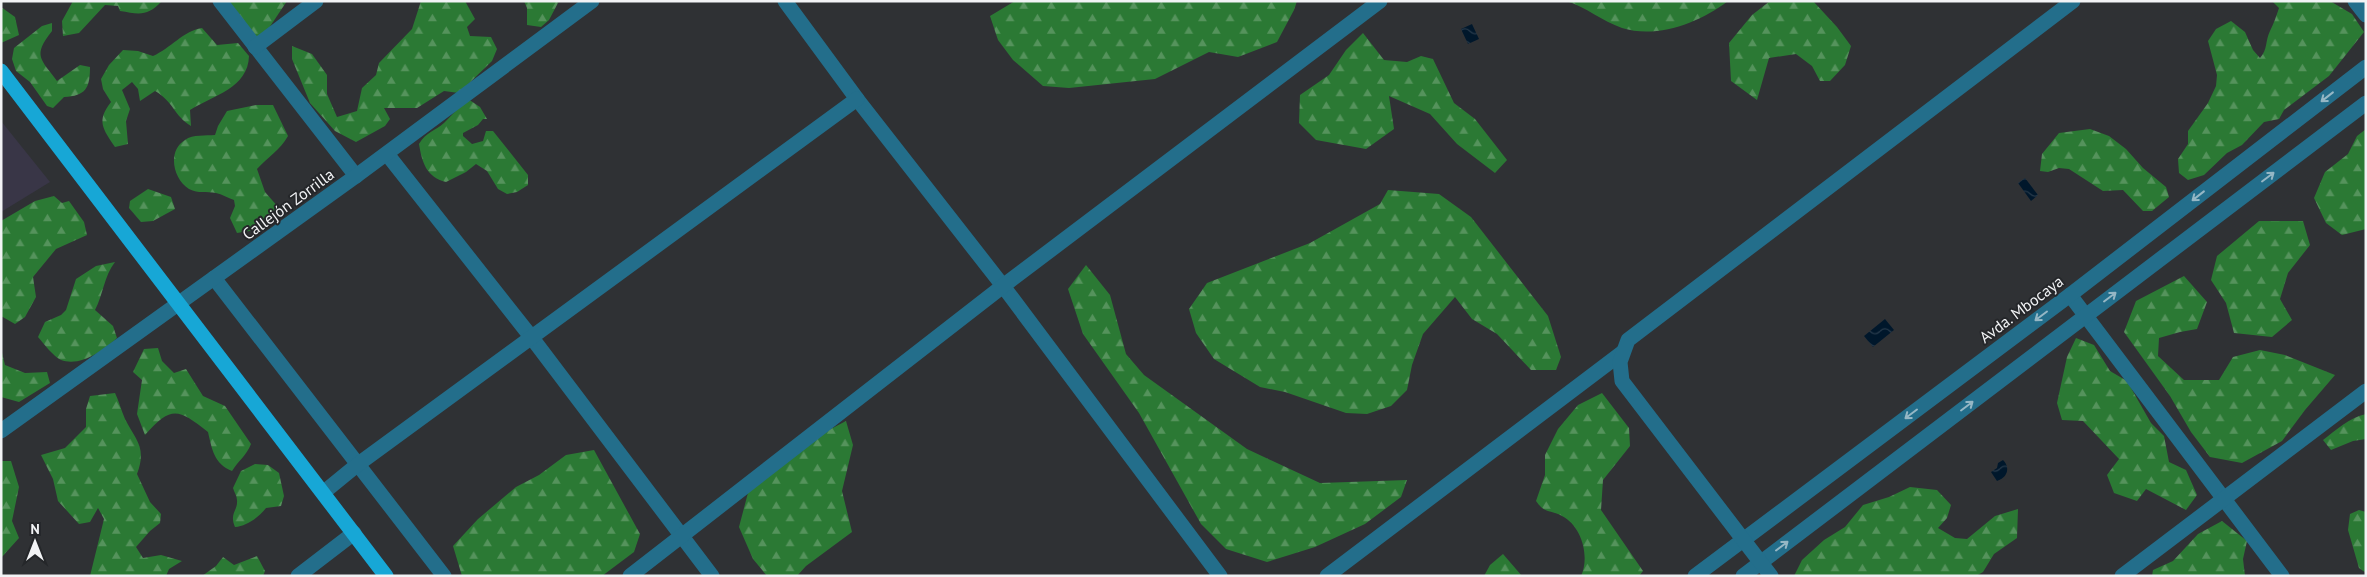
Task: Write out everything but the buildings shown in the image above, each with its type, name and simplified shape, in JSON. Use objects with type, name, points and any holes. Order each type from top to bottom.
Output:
[{"type":"main road","points":[[1,72],[324,492],[386,576]]},
{"type":"street","points":[[220,1],[356,176]]},
{"type":"street","points":[[255,47],[316,1]]},
{"type":"street","name":"Callejón Zorrilla","points":[[1,431],[356,176],[592,1]]},
{"type":"street","points":[[785,1],[857,99],[1003,286],[1220,576]]},
{"type":"street","points":[[630,576],[1003,286],[1380,1]]},
{"type":"street","points":[[1771,576],[1622,381],[1620,362],[1628,340],[2073,1]]},
{"type":"street","points":[[2356,1],[2366,14]]},
{"type":"street","name":"Avda. Mbocaya","points":[[1695,576],[2070,295],[2366,67]]},
{"type":"street","points":[[324,492],[357,465],[857,99]]},
{"type":"street","points":[[1743,576],[2366,103]]},
{"type":"street","points":[[386,154],[532,338],[712,576]]},
{"type":"street","points":[[214,278],[444,576]]},
{"type":"street","points":[[2070,295],[2282,576]]},
{"type":"street","points":[[1327,576],[1623,352]]},
{"type":"street","points":[[2122,576],[2366,391]]},
{"type":"street","points":[[298,576],[354,533]]},
{"type":"shaded area","points":[[1,121],[50,182],[1,212]]},
{"type":"green space","points":[[73,1],[162,1],[152,10],[142,13],[120,11],[118,6],[105,5],[79,33],[63,36],[62,21]]},
{"type":"green space","points":[[216,1],[287,1],[267,31],[257,39]]},
{"type":"green space","points":[[421,1],[465,1],[475,19],[467,27],[470,36],[491,37],[497,49],[492,61],[459,93],[444,91],[417,108],[384,108],[390,119],[385,126],[356,142],[335,131],[310,103],[292,59],[292,46],[312,54],[327,75],[327,94],[337,117],[357,111],[362,88],[376,75],[379,63],[412,29]]},
{"type":"green space","points":[[524,1],[559,1],[549,20],[541,27],[527,25],[527,8]]},
{"type":"green space","points":[[1015,1],[1297,1],[1277,42],[1238,57],[1209,52],[1155,79],[1069,88],[1043,86],[1013,60],[998,40],[990,16]]},
{"type":"green space","points":[[1566,1],[1728,1],[1717,9],[1691,22],[1677,27],[1649,32],[1622,28]]},
{"type":"green space","points":[[1770,1],[1813,1],[1837,27],[1851,46],[1845,65],[1830,81],[1820,81],[1812,66],[1796,54],[1769,58],[1757,100],[1731,81],[1729,43],[1752,15]]},
{"type":"green space","points":[[2272,1],[2330,1],[2352,14],[2364,32],[2329,76],[2284,110],[2279,119],[2264,122],[2242,145],[2227,153],[2204,175],[2188,180],[2179,173],[2178,159],[2188,144],[2188,131],[2208,103],[2216,86],[2217,75],[2208,41],[2216,29],[2231,21],[2245,32],[2253,50],[2260,58],[2279,8]]},
{"type":"green space","points":[[1,7],[15,17],[19,35],[1,43]]},
{"type":"green space","points":[[52,23],[52,31],[42,46],[41,57],[57,81],[80,65],[90,67],[88,85],[85,90],[77,95],[64,97],[53,108],[47,106],[30,82],[16,71],[12,59],[14,48],[42,26]]},
{"type":"green space","points":[[202,28],[217,45],[238,43],[249,56],[243,76],[228,89],[190,110],[191,126],[155,91],[140,101],[138,89],[132,82],[122,90],[130,109],[126,121],[128,144],[115,147],[103,125],[106,109],[111,102],[103,89],[101,79],[109,65],[123,50],[138,51],[153,56],[183,36]]},
{"type":"green space","points":[[1363,33],[1384,60],[1407,62],[1421,56],[1433,59],[1454,103],[1475,119],[1507,160],[1495,173],[1457,144],[1430,114],[1389,96],[1394,129],[1366,149],[1316,140],[1299,123],[1300,95],[1329,75],[1346,50]]},
{"type":"green space","points":[[468,99],[480,107],[487,119],[483,119],[478,125],[463,133],[463,136],[472,144],[483,141],[486,131],[493,131],[528,175],[528,185],[517,192],[507,194],[498,189],[487,171],[476,164],[466,172],[446,182],[439,180],[429,173],[426,168],[419,144]]},
{"type":"green space","points":[[256,105],[273,105],[288,136],[278,149],[257,169],[265,192],[279,208],[280,214],[277,219],[267,226],[237,233],[230,218],[235,206],[234,200],[212,192],[189,189],[179,179],[174,165],[174,158],[179,145],[188,138],[215,135],[227,111]]},
{"type":"green space","points":[[2090,129],[2109,136],[2126,149],[2143,168],[2166,187],[2169,197],[2152,211],[2143,211],[2123,190],[2103,191],[2069,169],[2059,168],[2048,172],[2040,171],[2042,154],[2059,133]]},
{"type":"green space","points":[[2366,129],[2366,229],[2342,235],[2326,223],[2314,198],[2325,172],[2348,154],[2357,136]]},
{"type":"green space","points":[[148,189],[171,197],[175,209],[153,221],[141,222],[129,208],[130,201]]},
{"type":"green space","points":[[1388,190],[1439,194],[1471,217],[1548,316],[1561,357],[1556,370],[1531,370],[1497,334],[1472,319],[1455,297],[1423,334],[1412,365],[1407,390],[1391,406],[1367,414],[1346,413],[1285,392],[1260,387],[1214,359],[1196,333],[1189,309],[1207,283],[1310,243],[1380,204]]},
{"type":"green space","points":[[54,196],[62,203],[69,201],[84,222],[87,235],[56,249],[33,277],[36,297],[25,317],[15,324],[1,316],[1,221],[35,201]]},
{"type":"green space","points":[[2259,221],[2303,221],[2310,245],[2288,273],[2280,299],[2292,320],[2272,337],[2234,333],[2226,303],[2211,280],[2217,256]]},
{"type":"green space","points":[[115,262],[108,273],[95,310],[113,326],[117,338],[91,357],[68,362],[61,360],[38,337],[45,322],[61,315],[66,310],[76,279],[96,266]]},
{"type":"green space","points":[[1086,265],[1110,295],[1126,354],[1144,375],[1247,449],[1320,483],[1407,480],[1401,497],[1365,524],[1315,547],[1267,562],[1226,549],[1201,524],[1139,413],[1083,334],[1068,289]]},
{"type":"green space","points":[[2184,276],[2207,302],[2197,329],[2159,338],[2158,356],[2184,380],[2219,380],[2233,357],[2260,350],[2285,355],[2335,375],[2282,441],[2242,463],[2210,457],[2191,432],[2170,396],[2124,332],[2136,301]]},
{"type":"green space","points":[[2076,338],[2094,345],[2110,371],[2127,381],[2151,423],[2164,436],[2169,462],[2186,470],[2197,495],[2186,510],[2146,489],[2137,501],[2114,493],[2107,475],[2119,459],[2083,421],[2062,420],[2057,403],[2067,357]]},
{"type":"green space","points":[[158,348],[162,361],[174,373],[186,369],[203,396],[225,406],[251,444],[232,471],[218,460],[208,432],[182,415],[169,415],[154,425],[145,435],[137,414],[142,380],[133,372],[144,349]]},
{"type":"green space","points":[[1,349],[5,365],[25,373],[47,372],[50,383],[19,402],[1,397]]},
{"type":"green space","points":[[115,393],[125,419],[139,445],[141,457],[137,474],[150,502],[161,514],[160,523],[136,547],[143,558],[161,555],[182,561],[169,569],[166,576],[90,576],[104,519],[98,508],[90,522],[79,524],[58,501],[53,479],[41,455],[65,448],[86,427],[86,409],[90,396]]},
{"type":"green space","points":[[1602,393],[1629,428],[1630,446],[1603,480],[1601,510],[1643,571],[1639,576],[1581,576],[1585,560],[1584,551],[1575,527],[1562,516],[1545,510],[1536,501],[1545,475],[1545,455],[1558,429],[1578,405]]},
{"type":"green space","points":[[2366,414],[2366,439],[2353,441],[2331,450],[2323,440],[2348,421]]},
{"type":"green space","points":[[846,421],[853,445],[842,491],[852,532],[806,566],[797,576],[767,576],[753,559],[739,527],[749,489],[781,455]]},
{"type":"green space","points":[[594,450],[640,534],[634,552],[602,576],[462,576],[453,546],[478,519],[516,487],[539,475],[566,455]]},
{"type":"green space","points":[[1,461],[11,461],[19,487],[12,521],[19,538],[1,558]]},
{"type":"green space","points":[[255,464],[268,465],[279,473],[284,496],[281,506],[266,508],[260,515],[244,525],[235,527],[233,515],[237,497],[233,488],[241,471]]},
{"type":"green space","points":[[1910,487],[1937,490],[1951,505],[1947,518],[1938,528],[1955,538],[1967,539],[1995,516],[2018,509],[2017,538],[1994,554],[1983,572],[1976,576],[1794,576],[1802,560],[1824,540],[1845,527],[1863,505],[1889,497]]},
{"type":"green space","points":[[2359,510],[2366,512],[2366,573],[2359,568],[2348,530],[2350,514]]},
{"type":"green space","points":[[2222,521],[2247,541],[2243,559],[2245,576],[2152,576],[2153,570],[2173,561],[2198,534]]},
{"type":"green space","points":[[1503,554],[1522,576],[1484,576],[1490,565]]},
{"type":"green space","points":[[257,556],[265,571],[263,576],[202,576],[216,566],[223,557],[234,565]]},
{"type":"water","points":[[1472,24],[1479,39],[1468,44],[1461,29]]},
{"type":"water","points":[[2025,178],[2038,195],[2031,201],[2018,183]]},
{"type":"water","points":[[1885,319],[1894,330],[1873,347],[1864,336]]},
{"type":"water","points":[[2003,460],[2007,466],[2007,472],[2003,478],[1997,481],[1991,472]]}]
